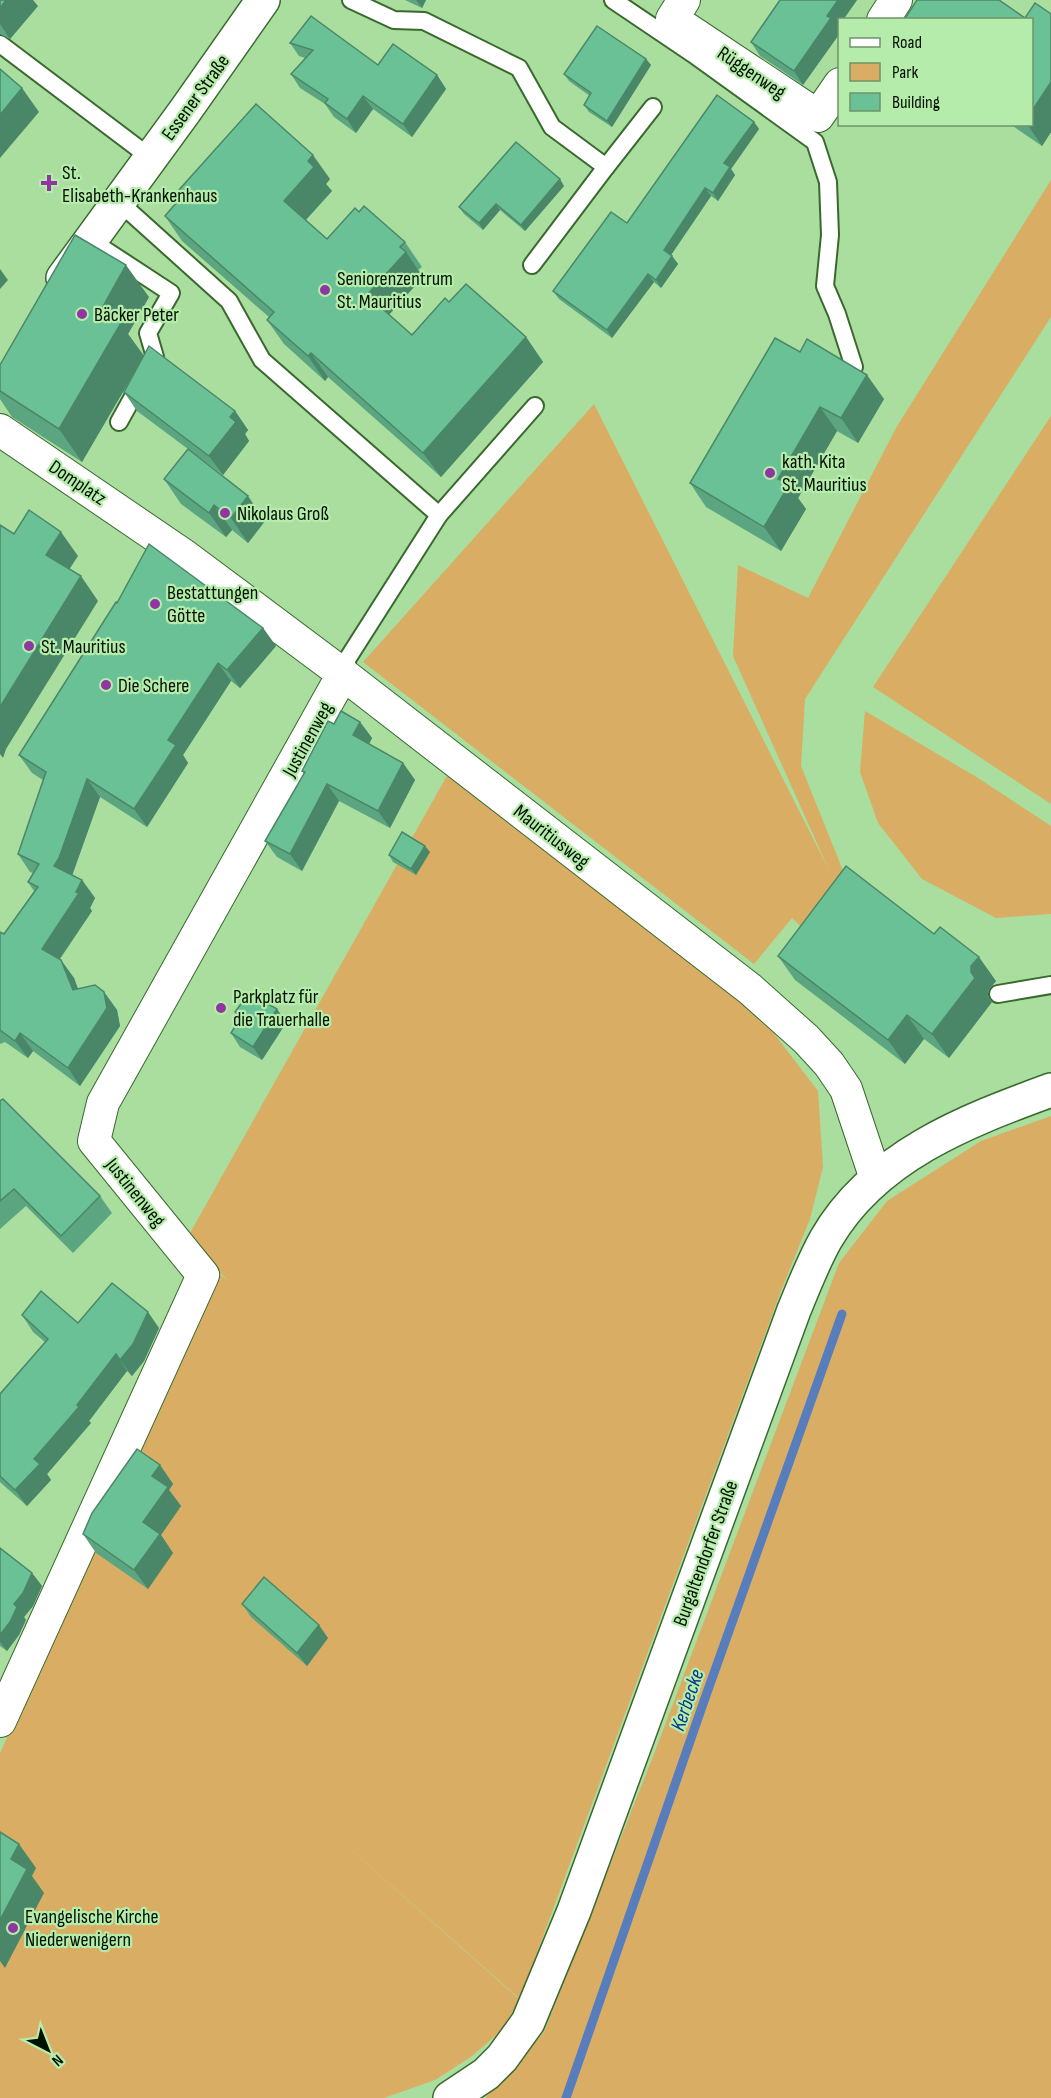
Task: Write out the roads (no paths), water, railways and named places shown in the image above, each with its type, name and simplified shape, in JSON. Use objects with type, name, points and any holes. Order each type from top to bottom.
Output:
[{"type":"main road","name":"Essener Straße","points":[[48,300],[263,0]]},
{"type":"main road","name":"Burgaltendorfer Straße","points":[[450,2098],[486,2074],[502,2058],[528,2022],[574,1911],[794,1310],[827,1239],[843,1215],[876,1179],[904,1156],[937,1137],[994,1111],[1051,1090]]},
{"type":"street","name":"Rüggenweg","points":[[684,0],[672,19],[818,116],[838,87]]},
{"type":"street","points":[[884,18],[896,0]]},
{"type":"street","name":"Domplatz","points":[[0,430],[155,546]]},
{"type":"street","name":"Mauritiusweg","points":[[155,546],[343,674],[750,989],[806,1039],[829,1064],[846,1089],[876,1179]]},
{"type":"street","name":"Justinenweg","points":[[0,1720],[203,1275],[94,1141],[103,1103],[343,674]]},
{"type":"lane","points":[[351,0],[394,20],[424,21],[519,68],[552,127],[606,167]]},
{"type":"lane","points":[[613,0],[693,54],[815,142],[828,182],[830,235],[825,286],[854,367]]},
{"type":"lane","points":[[0,44],[151,158]]},
{"type":"lane","points":[[532,264],[653,107]]},
{"type":"lane","points":[[119,202],[229,301],[262,360],[439,515]]},
{"type":"lane","points":[[90,240],[171,293],[148,333],[155,357],[119,422]]},
{"type":"lane","points":[[343,674],[348,658],[439,515],[535,406]]},
{"type":"lane","points":[[998,993],[1051,985]]},
{"type":"waterway","name":"Kerbecke","points":[[566,2098],[842,1314]]},
{"type":"place","name":"St. Elisabeth-Krankenhaus","points":[[49,183]]},
{"type":"place","name":"Seniorenzentrum St. Mauritius","points":[[325,290]]},
{"type":"place","name":"Bäcker Peter","points":[[82,314]]},
{"type":"place","name":"kath. Kita St. Mauritius","points":[[770,473]]},
{"type":"place","name":"Nikolaus Groß","points":[[225,513]]},
{"type":"place","name":"Bestattungen Götte","points":[[155,604]]},
{"type":"place","name":"St. Mauritius","points":[[29,646]]},
{"type":"place","name":"Die Schere","points":[[106,685]]},
{"type":"place","name":"Parkplatz für die Trauerhalle","points":[[221,1008]]},
{"type":"place","name":"Evangelische Kirche Niederwenigern","points":[[13,1928]]}]
